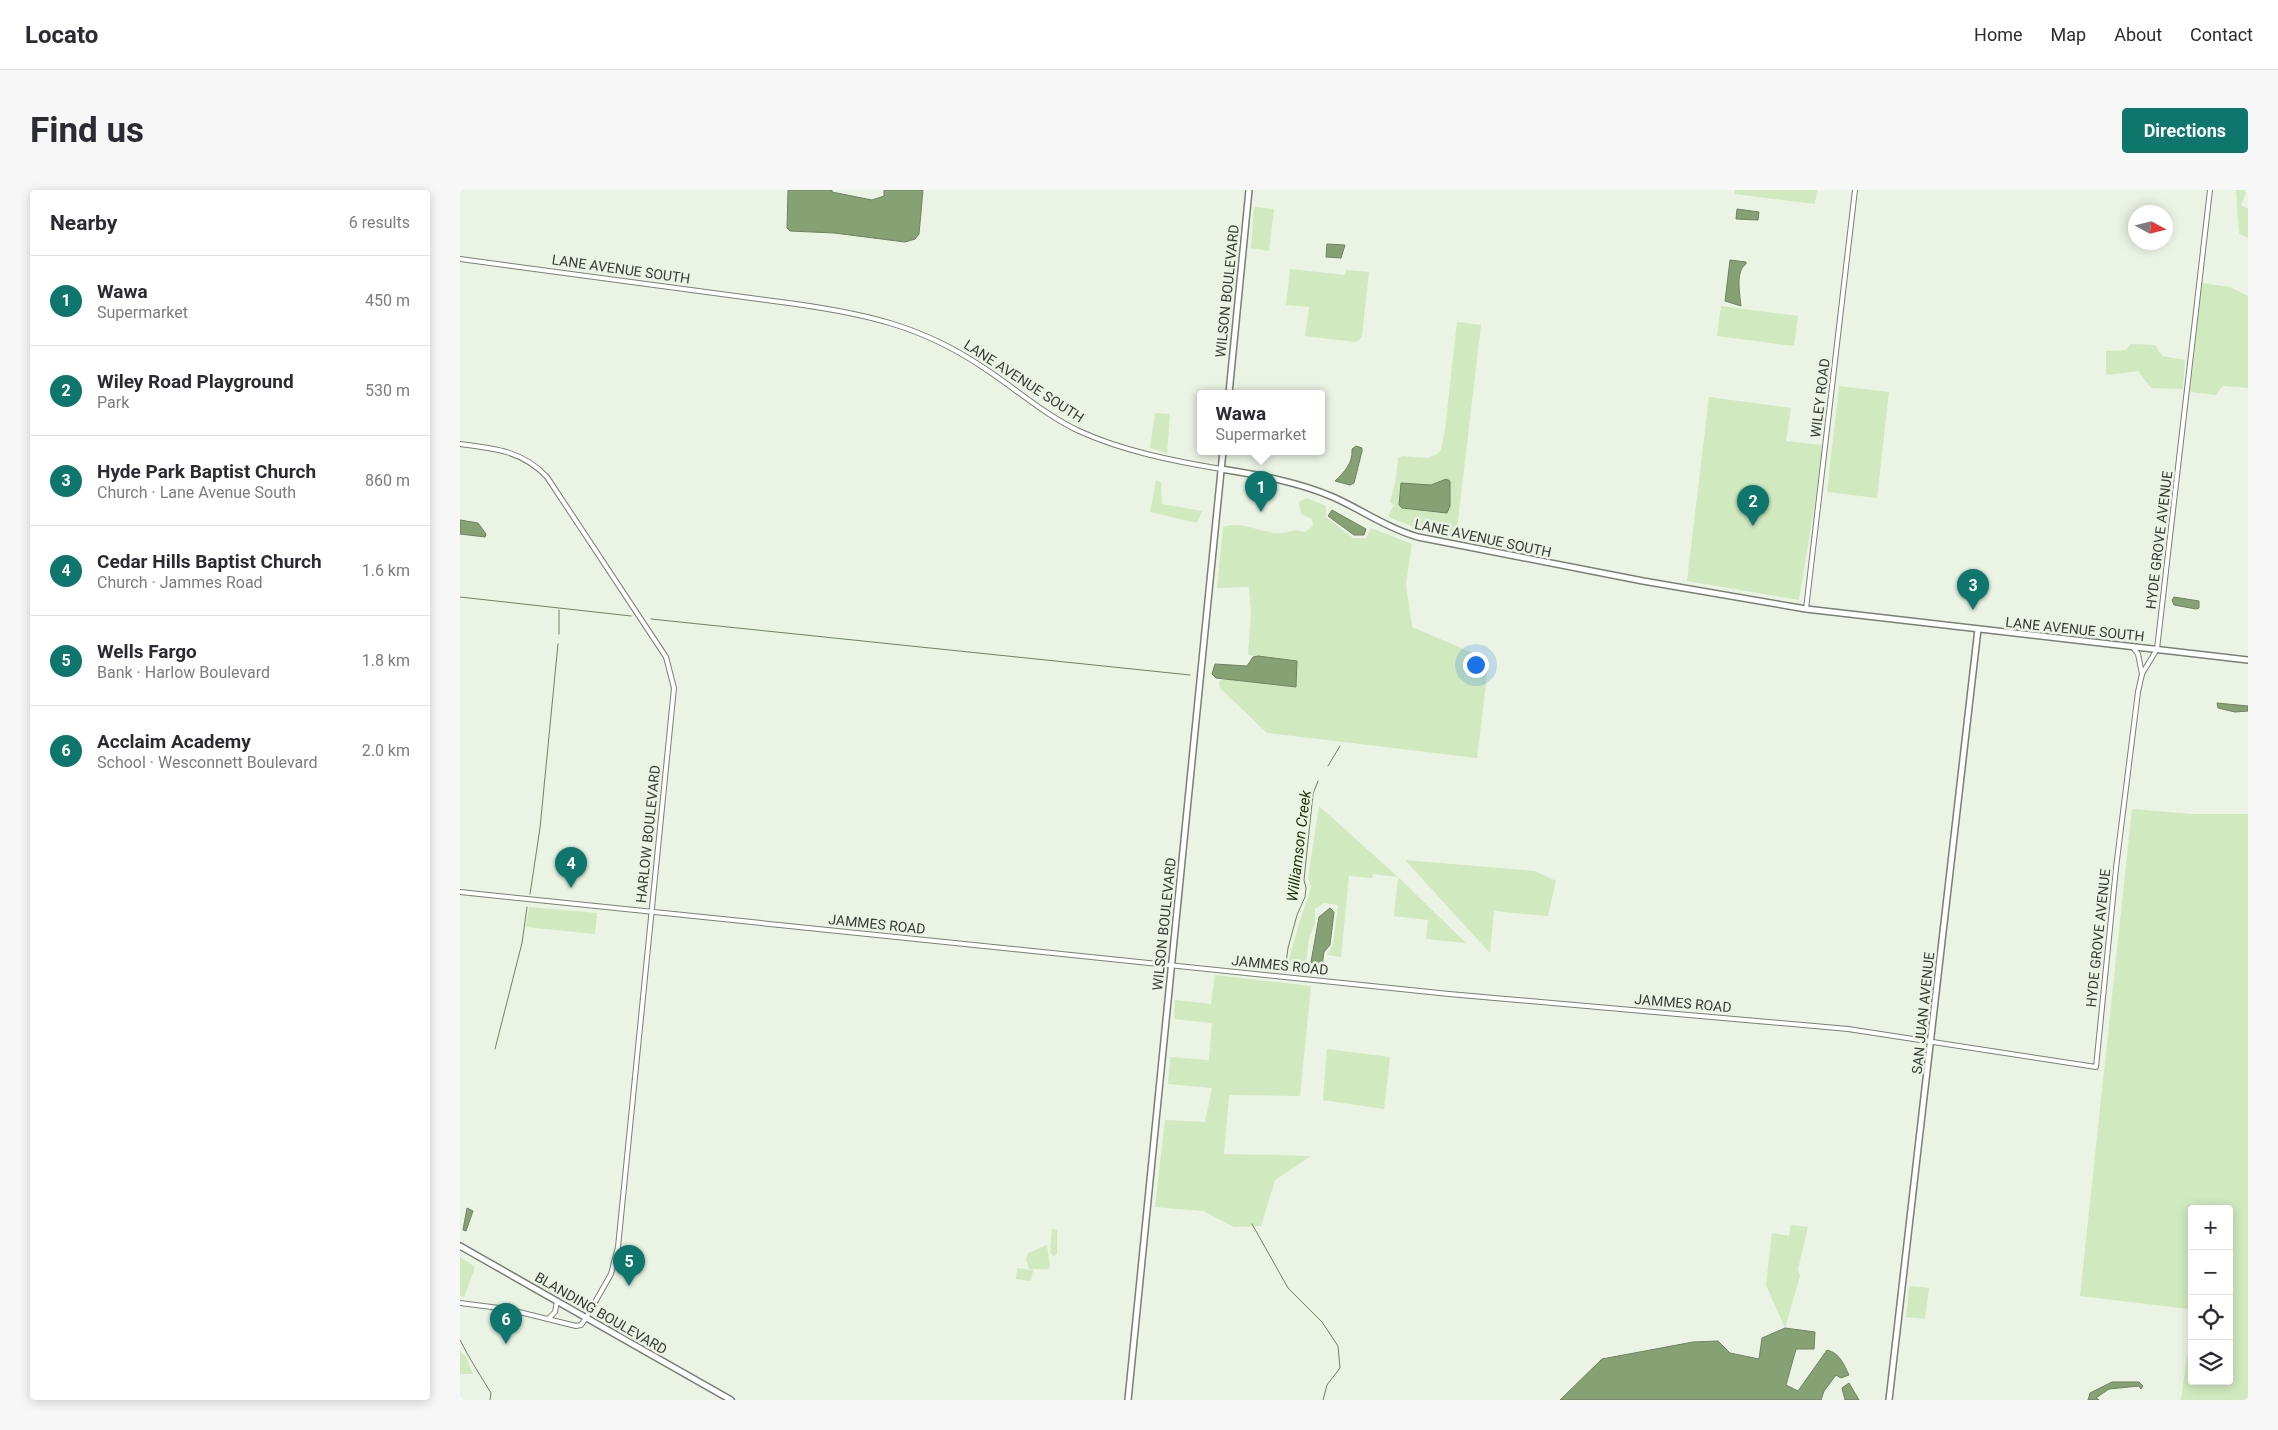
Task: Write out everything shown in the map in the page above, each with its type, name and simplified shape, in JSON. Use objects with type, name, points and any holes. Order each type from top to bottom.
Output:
[{"type":"main road","name":"WILSON BOULEVARD","points":[[1228,390],[1249,190]]},
{"type":"main road","name":"WILSON BOULEVARD","points":[[1128,1400],[1223,455]]},
{"type":"main road","name":"LANE AVENUE SOUTH","points":[[1221,468],[1306,487],[1335,498],[1392,528],[1432,540],[1643,581],[1806,609],[2248,660]]},
{"type":"main road","name":"SAN JUAN AVENUE","points":[[1889,1400],[1978,629]]},
{"type":"main road","name":"BLANDING BOULEVARD","points":[[460,1246],[731,1400]]},
{"type":"street","name":"WILEY ROAD","points":[[1806,609],[1855,190]]},
{"type":"street","name":"HYDE GROVE AVENUE","points":[[2096,1067],[2116,868],[2138,692],[2142,674],[2157,649],[2210,190]]},
{"type":"street","name":"LANE AVENUE SOUTH","points":[[460,259],[838,310],[883,319],[916,331],[950,347],[1048,413],[1077,430],[1141,453],[1221,468]]},
{"type":"street","name":"HARLOW BOULEVARD","points":[[460,444],[515,454],[533,463],[544,473],[670,666],[674,688],[618,1247],[611,1274],[586,1318]]},
{"type":"street","points":[[2132,646],[2138,654],[2142,674]]},
{"type":"street","name":"JAMMES ROAD","points":[[460,892],[1475,997],[1830,1028],[2096,1067]]},
{"type":"street","points":[[549,1318],[555,1312],[556,1301]]},
{"type":"street","points":[[460,1303],[507,1309],[576,1326],[581,1325],[586,1318]]},
{"type":"shaded area","points":[[788,190],[832,190],[832,192],[872,200],[884,196],[884,190],[923,190],[919,234],[915,239],[905,242],[834,233],[790,231],[787,228]]},
{"type":"shaded area","points":[[1735,190],[1817,190],[1815,204],[1735,194]]},
{"type":"shaded area","points":[[2236,190],[2244,190],[2246,193],[2241,205],[2248,209],[2248,238],[2239,233]]},
{"type":"shaded area","points":[[1254,207],[1274,209],[1269,251],[1251,248]]},
{"type":"shaded area","points":[[1737,209],[1759,212],[1758,220],[1736,219]]},
{"type":"shaded area","points":[[1327,244],[1345,245],[1341,258],[1326,257]]},
{"type":"shaded area","points":[[1730,260],[1746,262],[1739,277],[1741,306],[1725,301]]},
{"type":"shaded area","points":[[1290,269],[1345,275],[1346,270],[1369,272],[1362,336],[1359,340],[1355,342],[1305,336],[1309,307],[1286,305]]},
{"type":"shaded area","points":[[2202,283],[2230,287],[2248,296],[2248,388],[2223,386],[2216,395],[2190,392]]},
{"type":"shaded area","points":[[1721,306],[1798,316],[1794,346],[1717,336]]},
{"type":"shaded area","points":[[1457,322],[1481,325],[1456,537],[1414,527],[1388,517],[1394,505],[1390,502],[1396,479],[1398,458],[1402,456],[1427,458],[1437,454],[1441,450]],"holes":[[[1446,479],[1447,513],[1407,483],[1431,485]]]},
{"type":"shaded area","points":[[2131,344],[2155,345],[2162,356],[2185,360],[2183,389],[2151,388],[2138,371],[2106,375],[2106,351],[2126,350]]},
{"type":"shaded area","points":[[1839,386],[1889,392],[1877,498],[1827,492]]},
{"type":"shaded area","points":[[1709,397],[1791,408],[1786,441],[1822,445],[1816,496],[1799,600],[1687,581]]},
{"type":"shaded area","points":[[1155,413],[1170,414],[1167,453],[1150,448]]},
{"type":"shaded area","points":[[1356,446],[1362,448],[1362,451],[1354,483],[1350,485],[1335,481],[1347,467],[1351,459],[1352,449]]},
{"type":"shaded area","points":[[1446,479],[1450,481],[1450,506],[1447,513],[1402,508],[1399,505],[1401,483],[1431,485]]},
{"type":"shaded area","points":[[1156,480],[1161,482],[1162,504],[1202,511],[1197,523],[1150,512]]},
{"type":"shaded area","points":[[1307,498],[1326,506],[1326,517],[1353,538],[1366,538],[1371,528],[1412,544],[1406,584],[1412,627],[1489,660],[1477,758],[1267,733],[1220,688],[1219,682],[1222,679],[1296,687],[1297,661],[1248,655],[1251,613],[1249,587],[1217,588],[1223,527],[1238,525],[1274,533],[1305,532],[1313,526],[1312,519],[1301,514],[1299,502]]},
{"type":"shaded area","points":[[1332,510],[1366,529],[1364,535],[1354,535],[1328,516]]},
{"type":"shaded area","points":[[460,520],[478,523],[486,534],[485,537],[460,534]]},
{"type":"shaded area","points":[[2174,597],[2199,601],[2199,608],[2174,605],[2172,600]]},
{"type":"shaded area","points":[[1253,657],[1297,661],[1296,687],[1216,678],[1212,674],[1215,664],[1247,666]]},
{"type":"shaded area","points":[[2217,703],[2248,706],[2248,711],[2235,712],[2218,708]]},
{"type":"shaded area","points":[[1319,806],[1398,877],[1373,874],[1372,878],[1349,876],[1341,957],[1327,955],[1333,945],[1338,905],[1324,903],[1315,909],[1315,924],[1309,938],[1305,972],[1286,970],[1311,886],[1308,878]]},
{"type":"shaded area","points":[[2132,809],[2191,814],[2248,814],[2248,1400],[2181,1400],[2188,1350],[2188,1385],[2233,1385],[2233,1205],[2188,1205],[2188,1309],[2080,1296]]},
{"type":"shaded area","points":[[1405,860],[1535,871],[1556,881],[1548,916],[1494,911],[1490,953]]},
{"type":"shaded area","points":[[1398,877],[1466,943],[1426,939],[1428,920],[1394,916]]},
{"type":"shaded area","points":[[529,907],[597,913],[595,934],[526,927]]},
{"type":"shaded area","points":[[1330,908],[1334,912],[1330,945],[1324,952],[1322,966],[1315,967],[1311,962],[1319,917]]},
{"type":"shaded area","points":[[1215,975],[1311,986],[1300,1096],[1229,1095],[1224,1154],[1311,1156],[1275,1180],[1261,1226],[1234,1227],[1203,1211],[1155,1207],[1165,1120],[1205,1122],[1212,1088],[1168,1084],[1170,1057],[1209,1060],[1212,1023],[1174,1019],[1175,1000],[1211,1004]]},
{"type":"shaded area","points":[[1327,1049],[1390,1057],[1384,1109],[1323,1100]]},
{"type":"shaded area","points":[[467,1208],[473,1211],[466,1231],[463,1230]]},
{"type":"shaded area","points":[[1791,1225],[1808,1227],[1798,1269],[1800,1276],[1785,1328],[1766,1285],[1772,1233],[1789,1236]]},
{"type":"shaded area","points":[[1052,1229],[1057,1230],[1057,1253],[1054,1257],[1050,1252]]},
{"type":"shaded area","points":[[1047,1245],[1050,1266],[1048,1269],[1029,1269],[1026,1259],[1028,1253]]},
{"type":"shaded area","points":[[460,1257],[475,1267],[464,1297],[460,1296]]},
{"type":"shaded area","points":[[1017,1268],[1033,1270],[1031,1281],[1016,1279]]},
{"type":"shaded area","points":[[1912,1286],[1929,1288],[1925,1319],[1906,1317],[1909,1288]]},
{"type":"shaded area","points":[[1785,1328],[1815,1332],[1814,1349],[1796,1349],[1786,1385],[1798,1391],[1827,1350],[1841,1360],[1849,1375],[1841,1378],[1836,1375],[1824,1391],[1821,1400],[1560,1400],[1602,1359],[1693,1342],[1718,1341],[1730,1353],[1759,1359],[1762,1338]]},
{"type":"shaded area","points":[[460,1351],[466,1357],[473,1374],[460,1374]]},
{"type":"shaded area","points":[[2112,1382],[2139,1382],[2143,1386],[2141,1389],[2139,1386],[2109,1389],[2096,1398],[2099,1400],[2088,1400],[2090,1393]]},
{"type":"shaded area","points":[[1849,1383],[1859,1400],[1845,1400],[1842,1388]]},
{"type":"waterway","points":[[460,597],[631,616]]},
{"type":"waterway","points":[[559,610],[559,634]]},
{"type":"waterway","points":[[651,619],[1190,675]]},
{"type":"waterway","points":[[530,894],[540,828],[558,644]]},
{"type":"waterway","name":"Williamson Creek","points":[[1328,766],[1340,746]]},
{"type":"waterway","name":"Williamson Creek","points":[[1285,971],[1288,948],[1297,915],[1305,897],[1306,888],[1304,880],[1313,794],[1318,781]]},
{"type":"waterway","points":[[495,1049],[522,943],[527,907]]},
{"type":"waterway","name":"Williamson Creek","points":[[1252,1224],[1288,1288],[1322,1322],[1338,1346],[1340,1368],[1327,1385],[1323,1400]]},
{"type":"waterway","points":[[460,1340],[491,1393],[490,1400]]},
{"type":"place","name":"Wawa","points":[[1261,512]]},
{"type":"place","name":"Wiley Road Playground","points":[[1753,526]]},
{"type":"place","name":"Hyde Park Baptist Church","points":[[1973,610]]},
{"type":"place","name":"Cedar Hills Baptist Church","points":[[571,888]]},
{"type":"place","name":"Wells Fargo","points":[[629,1286]]},
{"type":"place","name":"Acclaim Academy","points":[[506,1344]]}]
